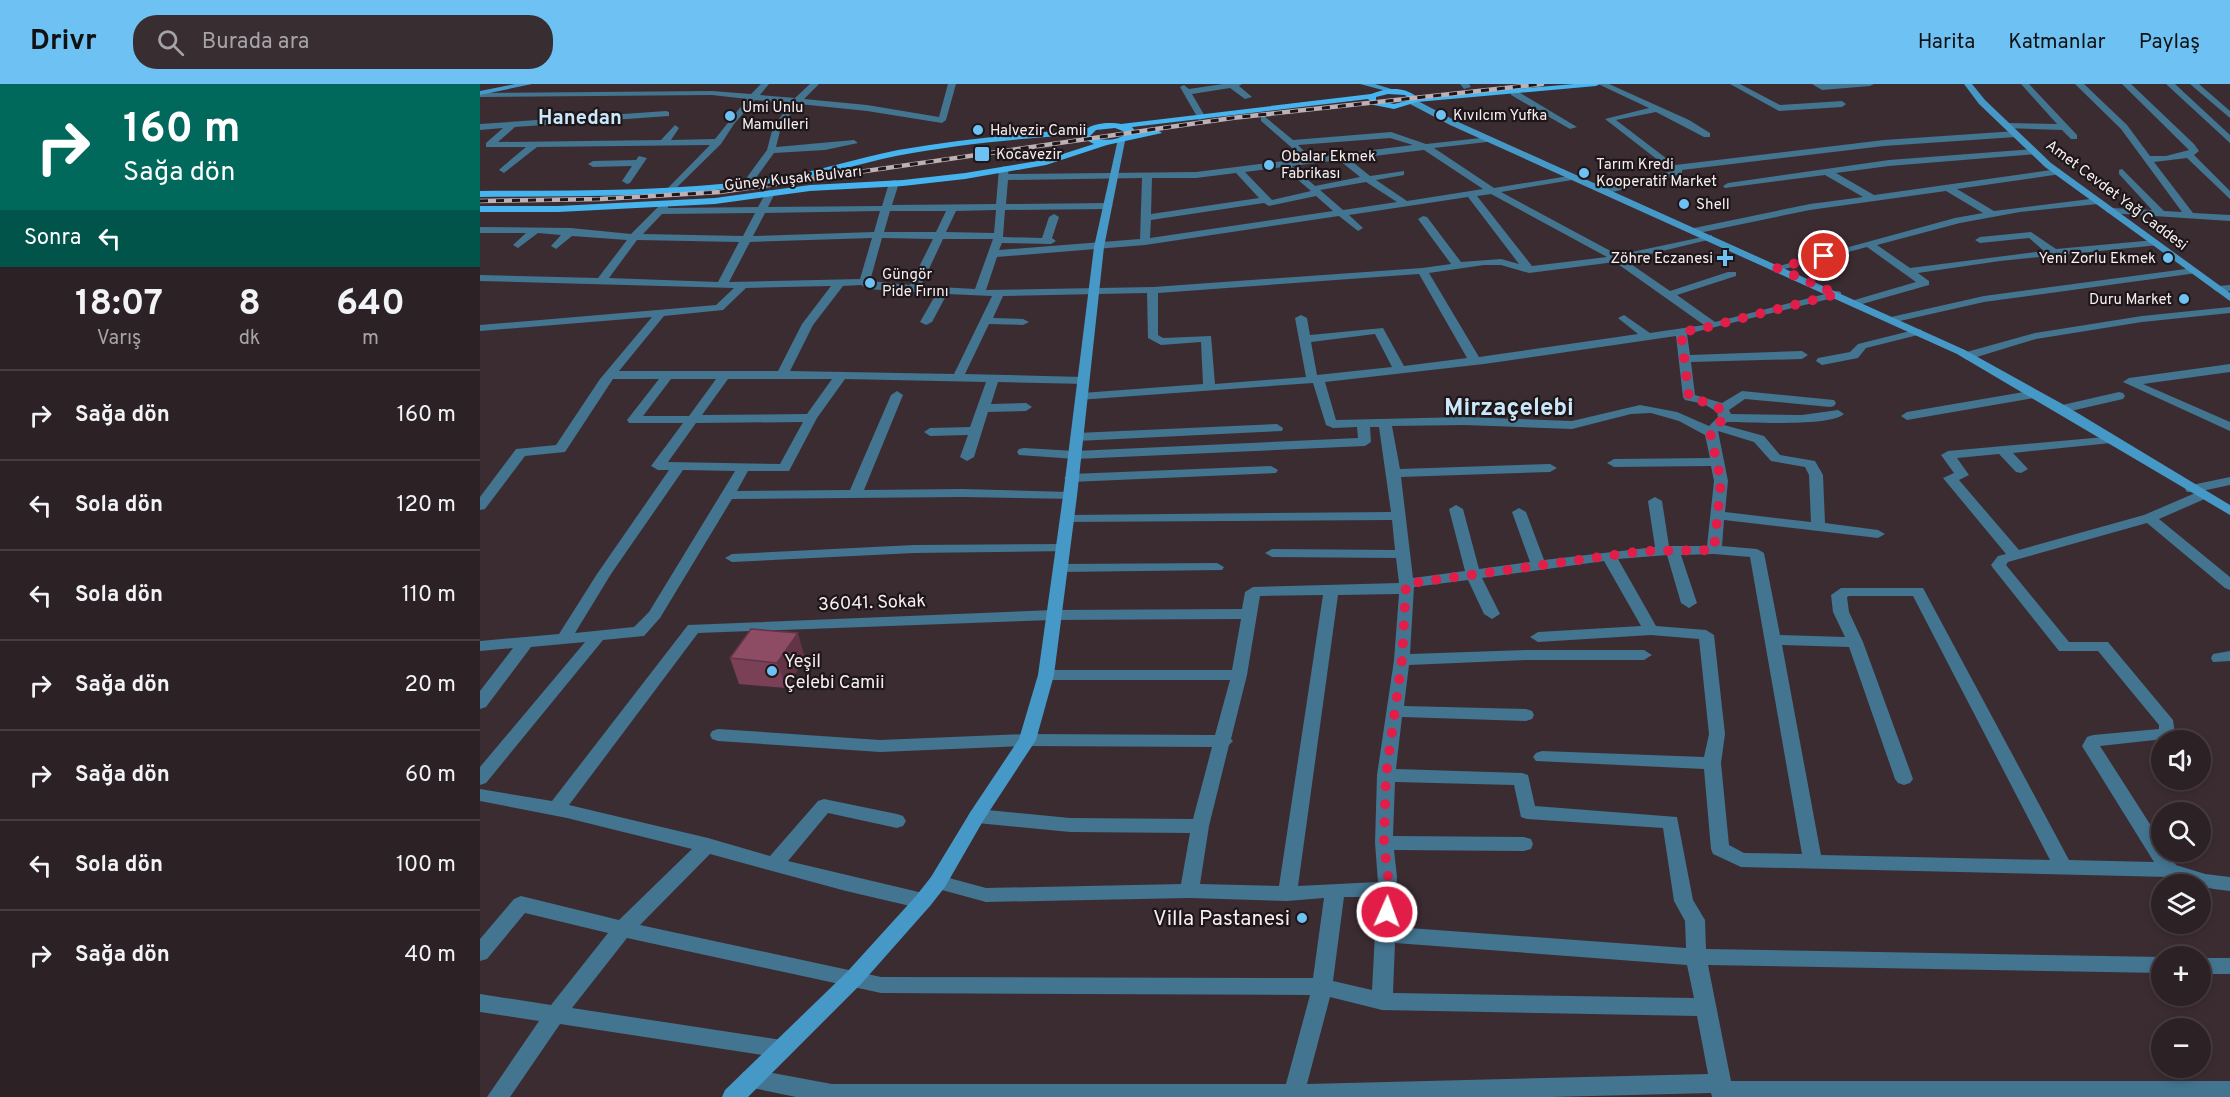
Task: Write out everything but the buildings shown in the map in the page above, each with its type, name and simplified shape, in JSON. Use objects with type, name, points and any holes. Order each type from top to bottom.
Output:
[{"type":"main road","points":[[480,94],[528,84]]},
{"type":"main road","points":[[1366,84],[1375,93],[1372,101],[1380,105]]},
{"type":"main road","points":[[1253,121],[1380,105],[1402,106],[1596,84]]},
{"type":"main road","name":"Amet Cevdet Yağ Caddesi","points":[[1968,84],[1982,102],[2058,172],[2230,298]]},
{"type":"main road","points":[[1407,93],[1465,85],[1479,86]]},
{"type":"main road","name":"Güney Kuşak Bulvarı","points":[[480,209],[663,207],[810,188],[1003,173],[1046,162],[1120,136],[1202,118],[1375,93],[1394,91],[1407,93]]},
{"type":"main road","points":[[1407,93],[1415,103],[1487,139],[1837,294],[1967,356],[2062,409],[2230,511]]},
{"type":"main road","points":[[1198,128],[1209,126]]},
{"type":"main road","name":"Güney Kuşak Bulvarı","points":[[480,194],[670,190],[747,183],[835,169],[898,153],[1015,137],[1089,131],[1100,127],[1120,136],[1165,132]]},
{"type":"main road","points":[[733,1097],[854,978],[923,901],[938,882],[977,816],[1027,740],[1046,675],[1070,496],[1099,247],[1115,177],[1120,136],[1087,139],[1086,133],[1089,131]]},
{"type":"street","points":[[480,88],[487,84]]},
{"type":"street","points":[[586,95],[595,84]]},
{"type":"street","points":[[712,93],[723,84]]},
{"type":"street","points":[[670,190],[718,142],[731,122],[765,84]]},
{"type":"street","points":[[747,183],[771,150],[777,127],[797,101],[815,84]]},
{"type":"street","points":[[480,94],[712,93],[753,99],[867,108],[942,120],[952,84]]},
{"type":"street","points":[[1182,84],[1202,118]]},
{"type":"street","points":[[1188,92],[1235,84],[1248,97]]},
{"type":"street","points":[[1602,84],[1707,135]]},
{"type":"street","points":[[1734,84],[1777,107]]},
{"type":"street","points":[[1815,84],[1822,88],[1870,84]]},
{"type":"street","points":[[2025,84],[2074,137]]},
{"type":"street","points":[[2079,84],[2124,128],[2190,216]]},
{"type":"street","points":[[2126,84],[2194,152],[2166,159],[2148,159]]},
{"type":"street","points":[[2169,84],[2230,140]]},
{"type":"street","points":[[2194,84],[2230,115]]},
{"type":"street","points":[[1514,93],[1573,127]]},
{"type":"street","points":[[1765,109],[1842,104]]},
{"type":"street","points":[[1605,191],[1679,172],[1609,119],[1657,109]]},
{"type":"street","points":[[480,127],[666,114]]},
{"type":"street","points":[[1264,119],[1292,143],[1308,162]]},
{"type":"street","points":[[512,125],[489,145],[718,142]]},
{"type":"street","points":[[2007,126],[2064,127]]},
{"type":"street","points":[[663,144],[675,128]]},
{"type":"street","points":[[1672,168],[1884,143],[2016,134]]},
{"type":"street","points":[[1292,143],[1391,135],[1426,147],[1492,191],[1616,258],[1713,326]]},
{"type":"street","points":[[979,293],[998,238],[1003,173],[1115,177],[1196,175],[1487,139]]},
{"type":"street","points":[[771,150],[854,143]]},
{"type":"street","points":[[627,181],[651,144]]},
{"type":"street","points":[[504,170],[534,145]]},
{"type":"street","points":[[611,145],[593,164],[639,163]]},
{"type":"street","points":[[1728,186],[1899,162],[2034,152]]},
{"type":"street","points":[[2189,155],[2230,196]]},
{"type":"street","points":[[1342,158],[1368,179],[1406,204]]},
{"type":"street","points":[[1286,165],[1318,190],[1358,228]]},
{"type":"street","points":[[1238,170],[1291,222]]},
{"type":"street","points":[[1827,172],[1870,197]]},
{"type":"street","points":[[1694,231],[1870,197],[2058,172]]},
{"type":"street","points":[[2122,172],[2161,214]]},
{"type":"street","points":[[1146,218],[1268,201],[1401,173]]},
{"type":"street","points":[[1145,242],[1147,177]]},
{"type":"street","points":[[994,254],[1145,242],[1291,222],[1572,177]]},
{"type":"street","points":[[864,282],[894,183]]},
{"type":"street","points":[[1946,186],[1992,214]]},
{"type":"street","points":[[722,285],[770,194]]},
{"type":"street","points":[[1470,194],[1529,270]]},
{"type":"street","points":[[1777,268],[1959,220],[2098,201]]},
{"type":"street","points":[[602,280],[634,237],[663,207],[761,211],[1108,206]]},
{"type":"street","points":[[914,289],[953,207]]},
{"type":"street","points":[[2111,211],[2225,218],[2230,232]]},
{"type":"street","points":[[1046,240],[1054,217]]},
{"type":"street","points":[[1423,219],[1458,266]]},
{"type":"street","points":[[480,230],[571,231],[634,237],[747,239],[938,235],[1046,240],[1069,248]]},
{"type":"street","points":[[518,245],[536,230]]},
{"type":"street","points":[[556,246],[571,231]]},
{"type":"street","points":[[1980,240],[2031,236],[2054,253]]},
{"type":"street","points":[[480,278],[722,285],[864,282],[868,286],[979,293],[1153,290],[1422,271],[1501,262],[1529,270],[1616,258],[1708,237]]},
{"type":"street","points":[[1910,271],[1943,265],[2155,243]]},
{"type":"street","points":[[1855,303],[1925,283],[1870,245]]},
{"type":"street","points":[[1422,271],[1475,362]]},
{"type":"street","points":[[1891,320],[1984,299],[2193,271]]},
{"type":"street","points":[[1670,294],[1732,274]]},
{"type":"street","points":[[782,375],[808,324],[840,282]]},
{"type":"street","points":[[480,328],[719,308],[743,285]]},
{"type":"street","points":[[2218,289],[2230,288]]},
{"type":"street","points":[[1153,290],[1152,336],[1161,342],[1207,338],[1209,387]]},
{"type":"street","points":[[926,322],[943,291]]},
{"type":"street","points":[[958,377],[999,293]]},
{"type":"street","points":[[610,375],[958,377],[993,378],[1082,389],[1209,387],[1315,379],[1475,362],[1648,337],[1713,326],[1837,294]]},
{"type":"street","points":[[480,321],[726,303]]},
{"type":"street","points":[[1967,356],[2035,336],[2142,319],[2230,310]]},
{"type":"street","points":[[482,500],[521,452],[561,449],[610,375],[660,314]]},
{"type":"street","points":[[1301,318],[1315,379],[1330,422],[1333,424],[1465,421],[1572,425],[1635,409],[1668,413],[1700,425],[1718,421],[1802,419],[1834,408],[1742,395],[1718,421]]},
{"type":"street","points":[[1624,318],[1648,337]]},
{"type":"street","points":[[986,321],[1023,322]]},
{"type":"street","points":[[1305,339],[1379,330],[1400,370]]},
{"type":"street","points":[[1681,332],[1689,398],[1706,401],[1718,421],[1717,462],[1721,481],[1714,550]]},
{"type":"street","points":[[1822,361],[1854,355],[1862,346],[1918,333]]},
{"type":"street","points":[[1684,359],[1802,355]]},
{"type":"street","points":[[2230,368],[2129,382],[2230,427]]},
{"type":"street","points":[[668,375],[633,420],[811,418]]},
{"type":"street","points":[[725,375],[658,466],[784,468],[811,418],[841,375]]},
{"type":"street","points":[[967,457],[993,378]]},
{"type":"street","points":[[1907,416],[2036,394]]},
{"type":"street","points":[[855,494],[897,395]]},
{"type":"street","points":[[2062,409],[2119,396]]},
{"type":"street","points":[[983,408],[1026,407]]},
{"type":"street","points":[[1718,421],[1760,439],[1776,458],[1810,464],[1816,475],[1818,527]]},
{"type":"street","points":[[1382,1001],[1387,889],[1384,843],[1386,775],[1402,660],[1406,587],[1400,516],[1385,422]]},
{"type":"street","points":[[1024,452],[1075,455],[1365,442],[1362,423]]},
{"type":"street","points":[[1077,437],[1276,428]]},
{"type":"street","points":[[930,432],[976,431]]},
{"type":"street","points":[[2015,555],[1950,478],[1962,475],[1948,455],[2111,439]]},
{"type":"street","points":[[2003,450],[2022,469]]},
{"type":"street","points":[[1614,462],[1717,462]]},
{"type":"street","points":[[563,640],[604,573],[679,466]]},
{"type":"street","points":[[480,646],[638,632],[655,615],[744,467]]},
{"type":"street","points":[[1394,473],[1550,468]]},
{"type":"street","points":[[1071,478],[1271,470]]},
{"type":"street","points":[[2169,870],[2091,746],[2093,741],[2167,734],[2167,724],[2102,646],[2065,646],[1998,565],[2003,559],[2015,555],[2149,518],[2197,492],[2230,481]]},
{"type":"street","points":[[727,495],[1070,496]]},
{"type":"street","points":[[1655,501],[1668,551],[1689,603]]},
{"type":"street","points":[[1456,509],[1473,575],[1491,614]]},
{"type":"street","points":[[1519,512],[1539,566]]},
{"type":"street","points":[[1718,514],[1878,534]]},
{"type":"street","points":[[1066,519],[1400,516]]},
{"type":"street","points":[[2149,518],[2230,585]]},
{"type":"street","points":[[732,558],[914,549],[1063,548]]},
{"type":"street","points":[[1189,891],[1200,826],[1224,741],[1239,675],[1253,592],[1406,587],[1609,556],[1668,551],[1714,550],[1757,553],[1813,861]]},
{"type":"street","points":[[1272,553],[1404,554]]},
{"type":"street","points":[[1609,556],[1651,630]]},
{"type":"street","points":[[1061,568],[1217,567]]},
{"type":"street","points":[[1287,894],[1331,590]]},
{"type":"street","points":[[1904,778],[1855,642],[1841,612],[1839,595],[1846,591],[1918,591],[2063,867]]},
{"type":"street","name":"36041. Sokak","points":[[557,808],[693,628],[1053,615],[1249,614]]},
{"type":"street","points":[[1538,637],[1651,630],[1706,635],[1717,734],[1712,763],[1720,849],[1741,860],[2169,870],[2205,881],[2230,884]]},
{"type":"street","points":[[480,779],[598,636]]},
{"type":"street","points":[[1774,640],[1855,642]]},
{"type":"street","points":[[480,703],[527,641]]},
{"type":"street","points":[[1402,660],[1526,655],[1644,655]]},
{"type":"street","points":[[1046,675],[1239,675]]},
{"type":"street","points":[[1395,711],[1526,715]]},
{"type":"street","points":[[718,735],[880,746],[1027,740],[1224,741]]},
{"type":"street","points":[[1542,757],[1712,763]]},
{"type":"street","points":[[1386,775],[1522,779],[1527,812],[1671,822],[1684,901],[1695,920],[1696,957],[1722,1091]]},
{"type":"street","points":[[480,795],[557,808],[708,845],[774,865],[923,901]]},
{"type":"street","points":[[774,865],[824,806],[897,821]]},
{"type":"street","points":[[977,816],[1070,825],[1200,826]]},
{"type":"street","points":[[1384,843],[1524,844]]},
{"type":"street","points":[[498,1097],[555,1015],[623,929],[708,845]]},
{"type":"street","points":[[938,882],[987,895],[1189,891],[1287,894],[1387,889]]},
{"type":"street","points":[[1293,1095],[1322,987],[1335,890]]},
{"type":"street","points":[[480,953],[521,904],[623,929],[881,985],[1322,987],[1382,1001],[1705,1007]]},
{"type":"street","points":[[1386,934],[1696,957],[2151,965]]},
{"type":"street","points":[[2211,966],[2230,966]]},
{"type":"street","points":[[480,1003],[782,1049]]},
{"type":"street","points":[[751,1079],[832,1094],[1293,1095],[1722,1091],[2230,1091]]},
{"type":"railway","points":[[480,201],[601,199],[720,192],[1232,118],[1542,84]]},
{"type":"place","name":"Kıvılcım Yufka","points":[[1441,115]]},
{"type":"place","name":"Umi Unlu Mamulleri","points":[[730,116]]},
{"type":"place","name":"Halvezir Camii","points":[[978,130]]},
{"type":"place","name":"Kocavezir","points":[[982,154]]},
{"type":"place","name":"Obalar Ekmek Fabrikası","points":[[1269,165]]},
{"type":"place","name":"Tarım Kredi Kooperatif Market","points":[[1584,173]]},
{"type":"place","name":"Shell","points":[[1684,204]]},
{"type":"place","name":"Zöhre Eczanesi","points":[[1725,258]]},
{"type":"place","name":"Yeni Zorlu Ekmek","points":[[2168,258]]},
{"type":"place","name":"Güngör Pide Fırını","points":[[870,283]]},
{"type":"place","name":"Duru Market","points":[[2184,299]]},
{"type":"place","name":"Yeşil Çelebi Camii","points":[[772,671]]},
{"type":"place","name":"Villa Pastanesi","points":[[1302,918]]},
{"type":"district","name":"Hanedan","points":[[580,117]]},
{"type":"district","name":"Mirzaçelebi","points":[[1509,407]]},
{"type":"route","points":[[1387,912],[1388,877],[1384,843],[1386,775],[1389,740],[1402,660],[1406,584],[1644,551],[1714,550],[1721,481],[1710,432],[1724,418],[1725,413],[1721,408],[1706,401],[1689,398],[1681,332],[1837,294],[1777,268],[1824,256]]}]
